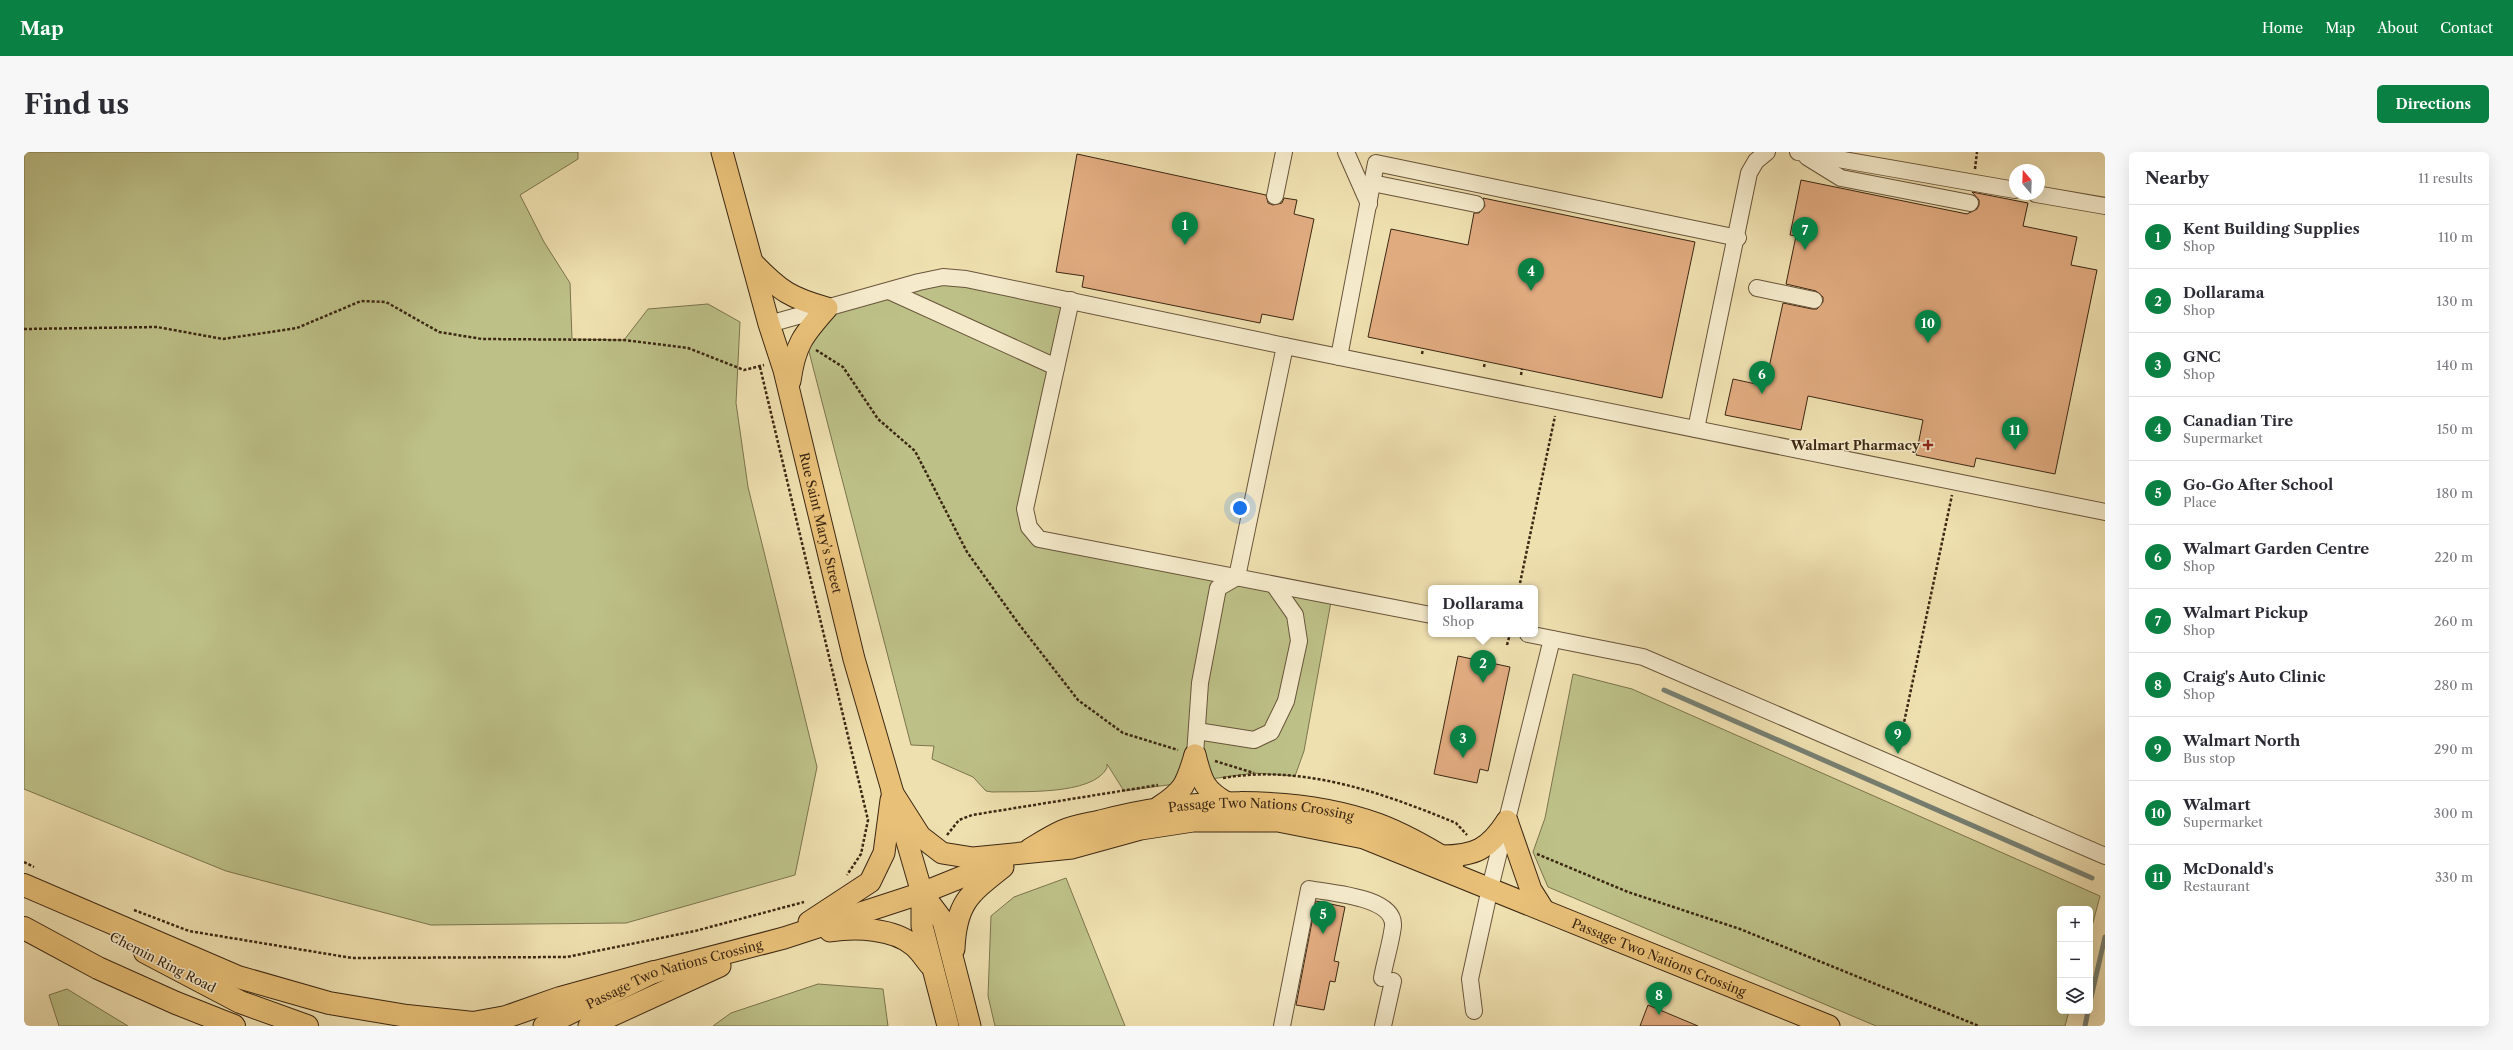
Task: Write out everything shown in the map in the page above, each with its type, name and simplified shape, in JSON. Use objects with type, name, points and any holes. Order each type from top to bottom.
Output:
[{"type":"highway","points":[[24,887],[238,977],[329,1002],[407,1016],[473,1023],[506,1017],[560,998],[654,972]]},
{"type":"highway","name":"Chemin Ring Road","points":[[24,887],[240,1002],[307,1026]]},
{"type":"highway","points":[[24,928],[98,968],[176,1003],[234,1026]]},
{"type":"main road","name":"Rue Saint Mary's Street","points":[[722,152],[769,324],[788,353],[788,394],[854,659],[922,893],[922,926],[948,1026]]},
{"type":"main road","points":[[752,262],[774,286],[796,299],[827,308],[788,353]]},
{"type":"main road","points":[[1195,755],[1202,781],[1210,793],[1227,804]]},
{"type":"main road","points":[[1159,807],[1178,795],[1184,786],[1195,755]]},
{"type":"main road","points":[[892,792],[920,836],[942,853],[973,858],[1021,854]]},
{"type":"main road","points":[[784,938],[870,882],[884,853],[892,792]]},
{"type":"main road","name":"Passage Two Nations Crossing","points":[[544,1026],[654,972],[784,938],[922,893],[1021,854],[1063,831],[1159,807],[1227,804],[1273,804],[1351,816],[1378,824],[1423,844],[1490,888]]},
{"type":"main road","name":"Passage Two Nations Crossing","points":[[1021,854],[1072,848],[1141,829],[1193,821],[1278,821],[1364,838],[1829,1026]]},
{"type":"main road","points":[[1507,821],[1531,890],[1543,910]]},
{"type":"main road","points":[[1442,856],[1456,856],[1479,850],[1494,840],[1507,821]]},
{"type":"main road","points":[[954,965],[955,932],[960,912],[970,894],[1021,854]]},
{"type":"main road","name":"Rue Saint Mary's Street","points":[[922,893],[943,921],[970,1026]]},
{"type":"main road","points":[[784,938],[845,928],[883,931],[914,945],[934,971]]},
{"type":"main road","name":"Passage Two Nations Crossing","points":[[589,1026],[784,938]]},
{"type":"street","points":[[1275,196],[1284,152]]},
{"type":"street","points":[[1346,152],[1369,204]]},
{"type":"street","points":[[1696,429],[1738,238],[1749,173],[1756,161],[1767,152]]},
{"type":"street","points":[[1798,152],[2009,189]]},
{"type":"street","points":[[1798,152],[1842,178],[1970,203]]},
{"type":"street","points":[[1339,357],[1376,163],[1738,238]]},
{"type":"street","points":[[1372,183],[1476,204]]},
{"type":"street","points":[[2045,196],[2105,206]]},
{"type":"street","points":[[769,324],[943,277],[973,280],[1558,402],[2105,512]]},
{"type":"street","points":[[1756,288],[1814,300]]},
{"type":"street","points":[[889,291],[1056,367]]},
{"type":"street","points":[[1071,300],[1025,509],[1029,527],[1039,539],[1428,614]]},
{"type":"street","points":[[1195,755],[1200,683],[1218,588],[1237,577],[1285,346]]},
{"type":"street","points":[[1197,731],[1254,740],[1271,732],[1286,701],[1299,641],[1295,615],[1274,585]]},
{"type":"street","points":[[1538,636],[1643,657],[2105,856]]},
{"type":"street","points":[[1474,1011],[1470,979],[1490,888],[1552,639]]},
{"type":"street","points":[[1282,1026],[1309,889],[1377,903],[1387,910],[1393,926],[1383,1026]]},
{"type":"path","points":[[24,329],[157,327],[222,339],[297,328],[361,302],[386,302],[438,332],[482,339],[624,340],[688,348],[744,370],[760,367],[806,344],[843,367],[878,419],[915,451],[967,552],[1018,623],[1078,700],[1123,733],[1254,773]]},
{"type":"path","points":[[1422,354],[1423,349]]},
{"type":"path","points":[[1484,367],[1485,362]]},
{"type":"path","points":[[760,367],[868,820],[860,854],[843,880]]},
{"type":"path","points":[[1522,369],[1522,375]]},
{"type":"path","points":[[1520,585],[1558,402]]},
{"type":"path","points":[[1895,765],[1955,481]]},
{"type":"path","points":[[1507,645],[1509,637]]},
{"type":"path","points":[[1516,845],[1628,892],[1740,929],[1979,1026]]},
{"type":"path","points":[[24,862],[38,869]]},
{"type":"path","points":[[130,909],[189,931],[352,958],[567,957],[695,931],[811,900]]},
{"type":"green space","points":[[24,152],[578,152],[578,159],[520,195],[544,242],[570,283],[572,339],[624,340],[648,309],[708,304],[740,322],[736,403],[748,487],[817,767],[795,875],[626,923],[431,925],[226,871],[24,789]]},
{"type":"green space","points":[[943,277],[1071,300],[1025,509],[1039,539],[1332,596],[1304,751],[1295,776],[1254,773],[1124,791],[1107,764],[1107,768],[1099,777],[1071,788],[1037,791],[992,792],[986,791],[973,777],[932,759],[934,746],[911,745],[807,344],[827,308]]},
{"type":"green space","points":[[1573,674],[1632,689],[2100,896],[2093,923],[2093,906],[2057,906],[2057,1014],[2068,1014],[2065,1026],[1876,1026],[1548,887],[1533,852],[1545,818]]},
{"type":"green space","points":[[1066,878],[1125,1026],[995,1026],[988,996],[991,916],[1014,897]]},
{"type":"green space","points":[[818,984],[883,989],[888,1026],[713,1026],[731,1013]]},
{"type":"green space","points":[[67,989],[128,1026],[59,1026],[49,995]]},
{"type":"building","points":[[1077,154],[1266,195],[1268,203],[1273,205],[1282,203],[1284,198],[1297,200],[1294,214],[1314,219],[1293,320],[1262,314],[1260,323],[1082,287],[1084,276],[1056,272]]},
{"type":"building","points":[[1801,180],[1967,214],[1977,209],[1979,205],[1979,200],[1972,192],[2028,203],[2023,226],[2077,237],[2071,265],[2097,270],[2055,474],[1976,458],[1974,467],[1916,455],[1923,420],[1808,396],[1801,430],[1725,415],[1733,379],[1765,386],[1783,303],[1817,309],[1823,302],[1823,297],[1816,291],[1786,284],[1796,236],[1790,235]]},
{"type":"building","points":[[1483,198],[1695,242],[1662,398],[1368,337],[1391,229],[1468,245],[1474,213],[1479,213],[1485,206]]},
{"type":"building","points":[[1458,656],[1510,667],[1488,771],[1480,769],[1477,783],[1434,774]]},
{"type":"building","points":[[1316,901],[1345,907],[1334,961],[1339,962],[1335,982],[1330,981],[1324,1010],[1296,1005]]},
{"type":"building","points":[[1648,1005],[1698,1026],[1640,1026]]},
{"type":"waterway","points":[[1664,690],[2092,878]]},
{"type":"waterway","points":[[2093,989],[2105,937]]},
{"type":"waterway","points":[[2085,1026],[2087,1014]]},
{"type":"place","name":"Kent Building Supplies","points":[[1185,245]]},
{"type":"place","name":"Walmart Pickup","points":[[1805,250]]},
{"type":"place","name":"Canadian Tire","points":[[1531,291]]},
{"type":"place","name":"Walmart","points":[[1928,343]]},
{"type":"place","name":"Walmart Garden Centre","points":[[1762,394]]},
{"type":"place","name":"Walmart Pharmacy","points":[[1928,445]]},
{"type":"place","name":"McDonald's","points":[[2015,450]]},
{"type":"place","name":"Dollarama","points":[[1483,683]]},
{"type":"place","name":"Walmart North","points":[[1898,754]]},
{"type":"place","name":"GNC","points":[[1463,758]]},
{"type":"place","name":"Go-Go After School","points":[[1323,934]]},
{"type":"place","name":"Craig's Auto Clinic","points":[[1659,1015]]}]
